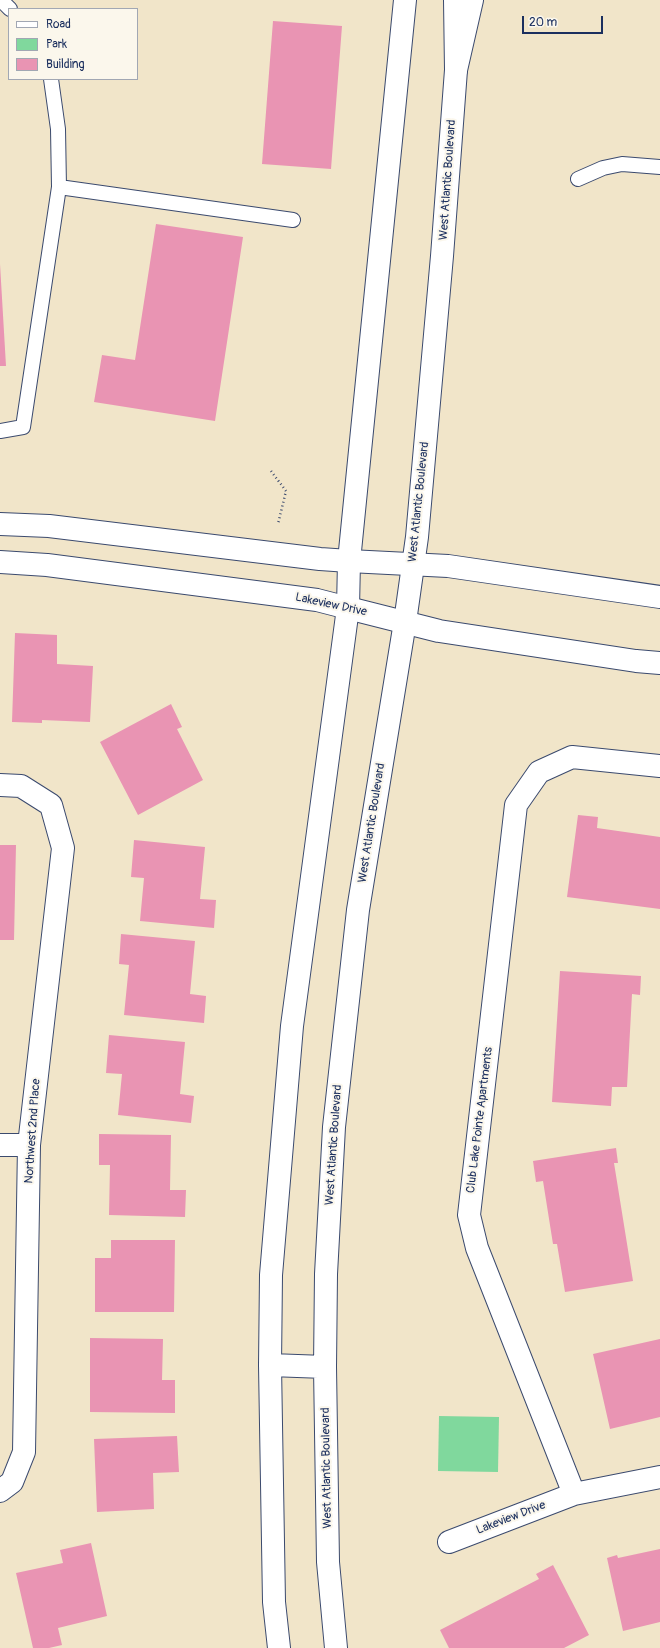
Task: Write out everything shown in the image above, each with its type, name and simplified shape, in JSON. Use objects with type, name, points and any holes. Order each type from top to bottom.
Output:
[{"type":"main road","points":[[279,1648],[274,1602],[270,1365],[271,1275],[292,1026],[348,608],[348,561],[405,0]]},
{"type":"main road","name":"West Atlantic Boulevard","points":[[336,1648],[328,1562],[325,1367],[326,1274],[334,1127],[358,910],[405,622],[412,564],[417,538],[442,256],[456,70],[455,0]]},
{"type":"main road","points":[[456,70],[472,0]]},
{"type":"main road","points":[[0,524],[49,526],[320,559],[448,566],[660,597]]},
{"type":"main road","name":"Lakeview Drive","points":[[0,562],[47,565],[317,600],[439,631],[538,647],[660,663]]},
{"type":"main road","name":"Club Lake Pointe Apartments","points":[[574,1494],[476,1248],[469,1215],[516,806],[539,772],[572,757],[660,766]]},
{"type":"main road","name":"Northwest 2nd Place","points":[[0,785],[21,786],[51,805],[63,848],[30,1144],[24,1452],[6,1486]]},
{"type":"main road","points":[[0,1145],[30,1144]]},
{"type":"main road","points":[[270,1365],[325,1367]]},
{"type":"main road","points":[[574,1494],[660,1477]]},
{"type":"main road","name":"Lakeview Drive","points":[[449,1542],[574,1494]]},
{"type":"lane","points":[[1,0],[9,8]]},
{"type":"lane","points":[[0,431],[23,427],[59,187],[58,129],[51,80]]},
{"type":"lane","points":[[578,179],[603,168],[622,164],[660,167]]},
{"type":"lane","points":[[59,187],[293,220]]},
{"type":"path","points":[[271,471],[286,491],[278,524]]},
{"type":"green space","points":[[439,1416],[499,1417],[498,1472],[438,1471]]},
{"type":"building","points":[[273,21],[342,26],[331,169],[262,164]]},
{"type":"building","points":[[156,224],[243,237],[215,421],[94,402],[102,355],[135,360]]},
{"type":"building","points":[[0,264],[6,366],[0,366]]},
{"type":"building","points":[[15,633],[57,635],[57,664],[93,666],[90,722],[42,720],[42,723],[12,722]]},
{"type":"building","points":[[171,704],[182,727],[177,729],[203,780],[138,815],[100,742]]},
{"type":"building","points":[[578,815],[598,817],[597,828],[660,837],[660,909],[567,897]]},
{"type":"building","points":[[134,840],[205,847],[200,899],[216,900],[214,928],[140,921],[144,878],[131,877]]},
{"type":"building","points":[[0,845],[16,845],[14,940],[0,940]]},
{"type":"building","points":[[121,934],[195,941],[190,994],[206,996],[204,1023],[124,1015],[129,965],[119,964]]},
{"type":"building","points":[[560,971],[641,976],[640,995],[632,994],[627,1087],[612,1087],[611,1106],[552,1102]]},
{"type":"building","points":[[109,1035],[185,1042],[180,1094],[194,1096],[191,1123],[118,1115],[122,1074],[106,1073]]},
{"type":"building","points":[[99,1134],[171,1135],[170,1190],[186,1190],[185,1217],[109,1215],[110,1165],[99,1165]]},
{"type":"building","points":[[616,1148],[618,1163],[614,1163],[633,1281],[565,1292],[557,1244],[553,1244],[543,1181],[536,1182],[533,1161]]},
{"type":"building","points":[[111,1240],[175,1240],[174,1312],[95,1312],[95,1258],[111,1258]]},
{"type":"building","points":[[90,1338],[163,1339],[162,1380],[175,1380],[175,1413],[90,1412]]},
{"type":"building","points":[[660,1339],[660,1417],[610,1429],[593,1354]]},
{"type":"building","points":[[177,1436],[179,1472],[153,1473],[154,1509],[97,1512],[94,1439]]},
{"type":"building","points":[[91,1543],[107,1616],[58,1628],[62,1645],[49,1648],[33,1648],[16,1573],[63,1563],[60,1550]]},
{"type":"building","points":[[660,1549],[660,1622],[623,1631],[607,1558],[617,1555],[618,1558]]},
{"type":"building","points":[[553,1565],[589,1635],[564,1648],[449,1648],[440,1630],[539,1579],[536,1574]]}]
